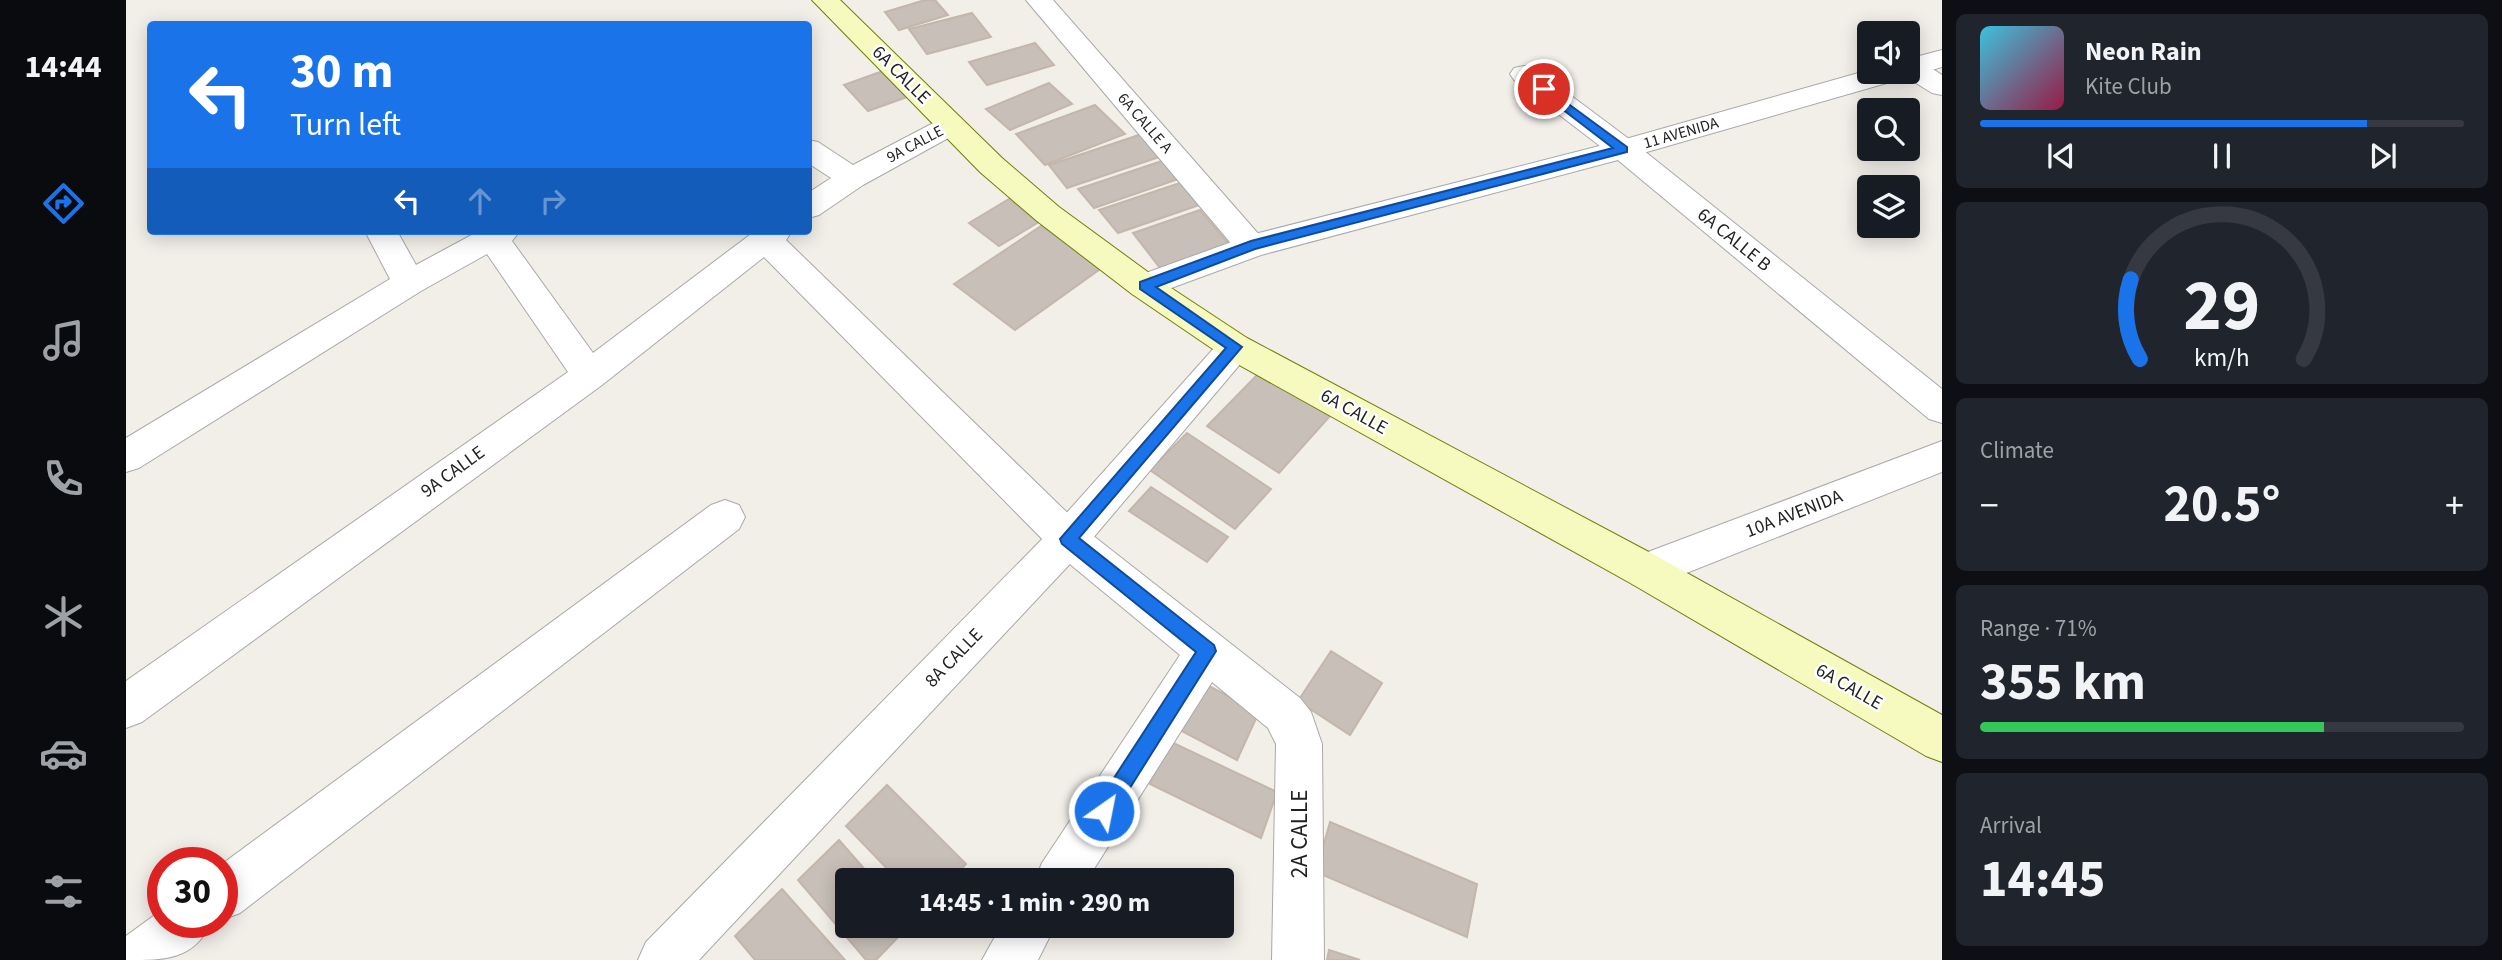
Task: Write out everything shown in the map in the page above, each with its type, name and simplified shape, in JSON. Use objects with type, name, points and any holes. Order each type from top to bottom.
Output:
[{"type":"main road","name":"6A CALLE","points":[[825,0],[990,165],[1048,214],[1144,286],[1235,347],[1646,571],[1942,740]]},
{"type":"street","name":"6A CALLE A","points":[[1039,0],[1251,246]]},
{"type":"street","name":"11 AVENIDA","points":[[1920,64],[1942,58]]},
{"type":"street","name":"6A CALLE B","points":[[1524,74],[1623,149],[1942,409]]},
{"type":"street","points":[[1920,77],[1942,87]]},
{"type":"street","name":"11 AVENIDA","points":[[1144,286],[1251,246],[1623,149],[1857,82]]},
{"type":"street","name":"9A CALLE","points":[[812,205],[852,178],[951,125]]},
{"type":"street","points":[[812,152],[852,178]]},
{"type":"street","points":[[383,235],[409,283]]},
{"type":"street","points":[[126,457],[409,283],[497,235]]},
{"type":"street","points":[[500,235],[589,375]]},
{"type":"street","name":"9A CALLE","points":[[126,707],[589,375],[771,235]]},
{"type":"street","points":[[771,235],[1068,539],[1208,651],[1067,868]]},
{"type":"street","name":"8A CALLE","points":[[664,960],[1068,539],[1235,347]]},
{"type":"street","name":"10A AVENIDA","points":[[1646,571],[1942,457]]},
{"type":"street","points":[[238,883],[725,517]]},
{"type":"street","name":"2A CALLE","points":[[1208,651],[1284,713],[1295,727],[1299,744],[1298,960]]},
{"type":"street","points":[[136,960],[166,938]]},
{"type":"street","points":[[1008,960],[1022,938]]},
{"type":"building","points":[[925,0],[935,0],[948,15],[899,30],[885,12]]},
{"type":"building","points":[[972,13],[991,37],[927,54],[909,29]]},
{"type":"building","points":[[1035,43],[1054,65],[987,85],[969,62]]},
{"type":"building","points":[[883,71],[907,97],[868,111],[844,85]]},
{"type":"building","points":[[1049,83],[1072,104],[1010,130],[986,109]]},
{"type":"building","points":[[1095,105],[1125,134],[1045,165],[1016,134]]},
{"type":"building","points":[[1148,132],[1168,154],[1067,188],[1049,165]]},
{"type":"building","points":[[1168,159],[1184,177],[1094,208],[1078,189]]},
{"type":"building","points":[[1186,181],[1205,203],[1118,233],[1099,210]]},
{"type":"building","points":[[1009,199],[1039,222],[999,246],[969,223]]},
{"type":"building","points":[[1200,210],[1229,244],[1160,268],[1133,233]]},
{"type":"building","points":[[1041,226],[1103,267],[1015,330],[954,284]]},
{"type":"building","points":[[1259,373],[1330,416],[1279,473],[1207,426]]},
{"type":"building","points":[[1187,433],[1271,489],[1235,529],[1150,470]]},
{"type":"building","points":[[1151,487],[1228,537],[1207,562],[1129,511]]},
{"type":"building","points":[[1331,651],[1382,683],[1350,735],[1298,701]]},
{"type":"building","points":[[1203,683],[1259,712],[1237,760],[1180,730]]},
{"type":"building","points":[[1169,741],[1277,792],[1261,838],[1150,784]]},
{"type":"building","points":[[887,785],[966,864],[962,868],[886,868],[846,826]]},
{"type":"building","points":[[1330,822],[1477,884],[1467,937],[1316,872]]},
{"type":"building","points":[[839,840],[864,868],[835,868],[835,924],[798,880]]},
{"type":"building","points":[[782,889],[845,960],[755,960],[735,936]]},
{"type":"building","points":[[847,938],[897,938],[876,960],[866,960]]},
{"type":"building","points":[[1329,950],[1360,960],[1327,960]]},
{"type":"route","points":[[1104,811],[1208,651],[1068,539],[1235,347],[1144,286],[1251,246],[1623,149],[1544,89]]}]
